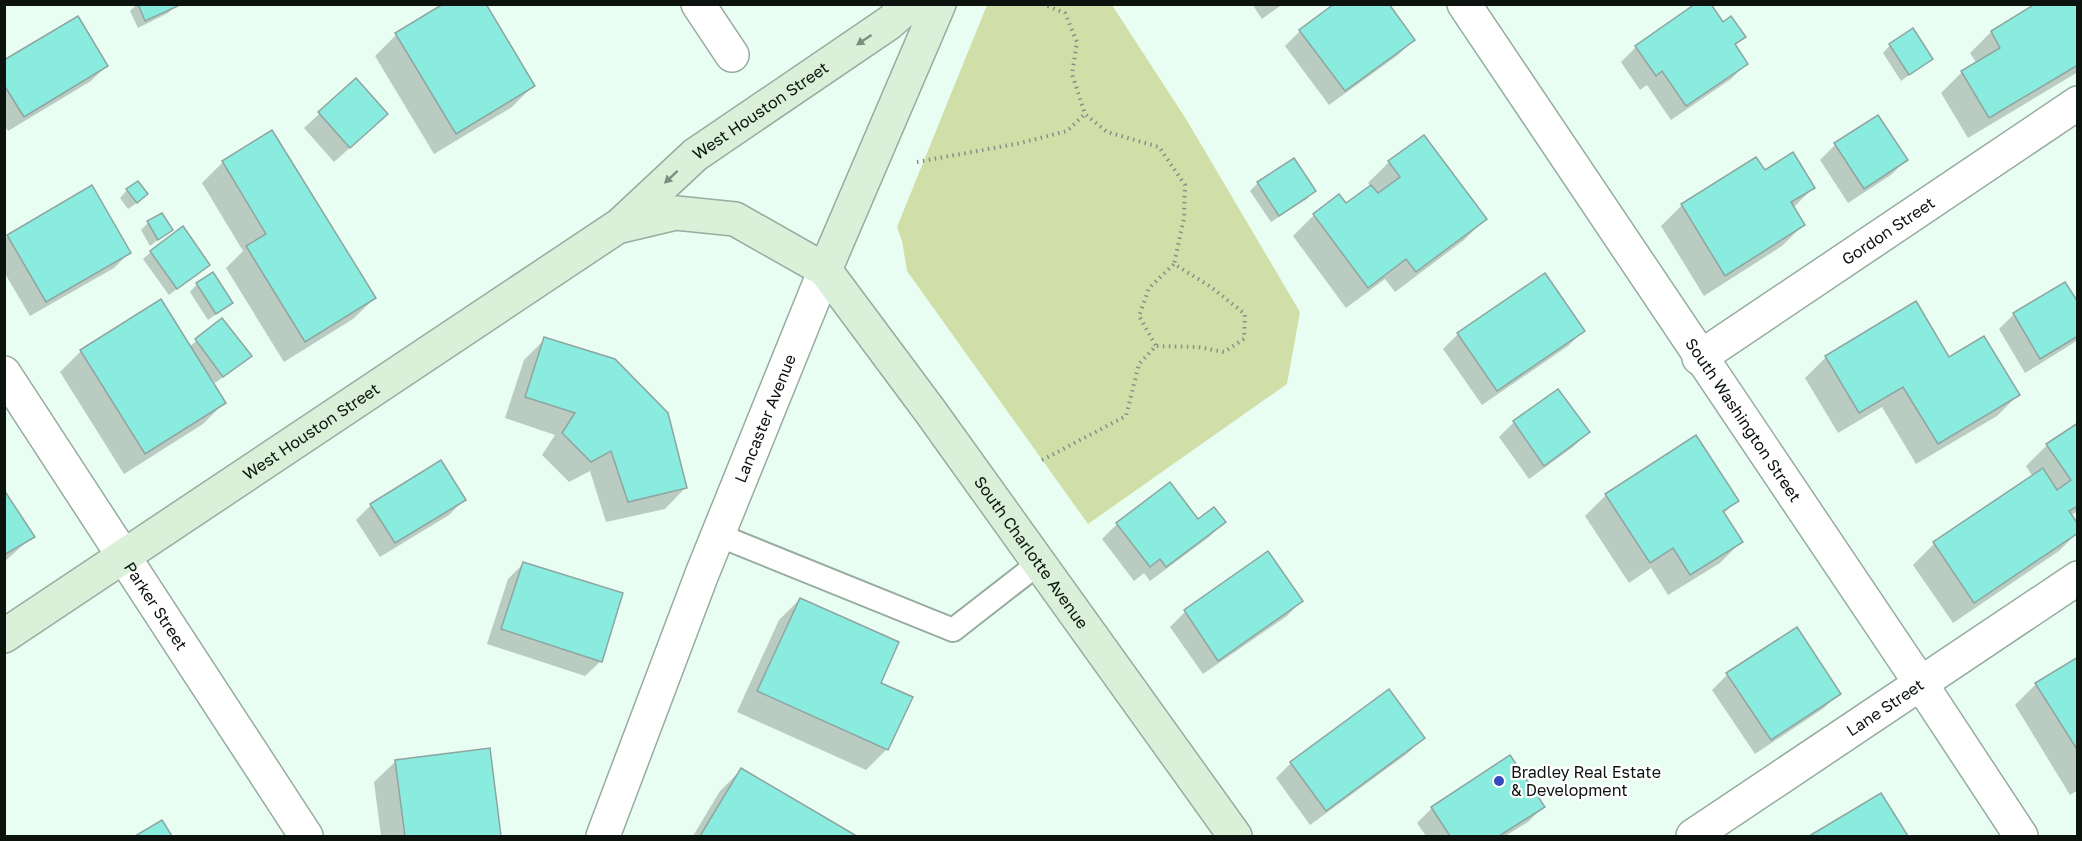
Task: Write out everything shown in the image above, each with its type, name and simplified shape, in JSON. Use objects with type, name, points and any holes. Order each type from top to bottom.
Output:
[{"type":"street","points":[[698,4],[732,55]]},
{"type":"street","name":"West Houston Street","points":[[4,636],[617,227],[695,155],[889,23],[911,4]]},
{"type":"street","name":"Lancaster Avenue","points":[[609,833],[718,535],[825,270],[939,4]]},
{"type":"street","name":"South Washington Street","points":[[1464,4],[1699,357],[1921,684],[2021,837]]},
{"type":"street","name":"Gordon Street","points":[[1699,357],[2078,103]]},
{"type":"street","name":"West Houston Street","points":[[617,227],[676,213],[735,219],[825,270]]},
{"type":"street","name":"South Charlotte Avenue","points":[[825,270],[930,411],[1235,837]]},
{"type":"street","name":"Parker Street","points":[[4,373],[306,837]]},
{"type":"street","name":"Lane Street","points":[[1693,837],[2078,578]]},
{"type":"lane","points":[[718,535],[953,630],[1039,563]]},
{"type":"path","points":[[1042,4],[1065,13],[1077,42],[1072,74],[1085,114],[1107,132],[1159,147],[1185,186],[1184,218],[1174,264],[1149,288],[1139,316],[1156,346]]},
{"type":"path","points":[[917,162],[1021,143],[1066,131],[1085,114]]},
{"type":"path","points":[[1042,460],[1126,416],[1139,364],[1156,346],[1198,347],[1224,352],[1244,339],[1245,314],[1211,287],[1174,264]]},
{"type":"green space","points":[[987,5],[1112,5],[1186,119],[1300,312],[1287,384],[1088,524],[907,271],[897,227]]},
{"type":"building","points":[[138,4],[177,4],[178,6],[145,21]]},
{"type":"building","points":[[443,4],[486,4],[535,86],[456,134],[395,33]]},
{"type":"building","points":[[1334,4],[1389,4],[1415,40],[1345,91],[1299,30]]},
{"type":"building","points":[[1695,4],[1711,4],[1723,22],[1731,16],[1746,37],[1735,44],[1748,64],[1686,106],[1662,71],[1656,76],[1635,46]]},
{"type":"building","points":[[2035,4],[2078,4],[2078,65],[1989,118],[1961,71],[2000,48],[1991,31]]},
{"type":"building","points":[[78,16],[108,66],[24,117],[4,85],[4,60]]},
{"type":"building","points":[[1913,28],[1933,59],[1909,75],[1889,44]]},
{"type":"building","points":[[356,78],[388,114],[350,148],[318,112]]},
{"type":"building","points":[[1878,115],[1908,160],[1864,189],[1834,143]]},
{"type":"building","points":[[272,130],[376,298],[305,342],[246,246],[266,234],[222,161]]},
{"type":"building","points":[[1424,135],[1487,219],[1416,272],[1406,259],[1368,288],[1313,214],[1339,194],[1346,203],[1371,185],[1378,193],[1400,177],[1388,161]]},
{"type":"building","points":[[1793,152],[1815,188],[1791,202],[1805,225],[1725,276],[1681,204],[1756,157],[1765,170]]},
{"type":"building","points":[[1294,158],[1316,191],[1279,216],[1257,182]]},
{"type":"building","points":[[138,181],[148,194],[137,203],[126,189]]},
{"type":"building","points":[[92,185],[131,253],[46,302],[7,235]]},
{"type":"building","points":[[162,213],[173,230],[158,240],[147,221]]},
{"type":"building","points":[[183,226],[210,265],[177,289],[150,251]]},
{"type":"building","points":[[213,272],[233,303],[216,314],[196,283]]},
{"type":"building","points":[[1545,273],[1585,331],[1497,391],[1457,333]]},
{"type":"building","points":[[2065,282],[2078,302],[2078,336],[2040,359],[2013,313]]},
{"type":"building","points":[[161,299],[226,403],[145,454],[80,350]]},
{"type":"building","points":[[1916,301],[1949,357],[1984,336],[2020,395],[1938,444],[1903,387],[1859,413],[1825,356]]},
{"type":"building","points":[[222,318],[252,356],[223,377],[195,339]]},
{"type":"building","points":[[544,337],[615,359],[668,413],[687,488],[628,502],[611,451],[591,462],[562,433],[575,413],[525,397]]},
{"type":"building","points":[[1558,389],[1590,432],[1544,466],[1513,421]]},
{"type":"building","points":[[2078,423],[2078,506],[2069,511],[2078,524],[2078,533],[1974,603],[1933,542],[2043,468],[2057,490],[2071,480],[2046,444]]},
{"type":"building","points":[[1696,435],[1739,501],[1723,511],[1743,542],[1690,575],[1673,548],[1650,563],[1605,494]]},
{"type":"building","points":[[441,460],[466,500],[395,543],[370,504]]},
{"type":"building","points":[[1170,482],[1198,519],[1214,507],[1226,522],[1166,567],[1160,559],[1150,567],[1116,523]]},
{"type":"building","points":[[4,490],[35,537],[4,555]]},
{"type":"building","points":[[1268,551],[1303,601],[1218,661],[1184,610]]},
{"type":"building","points":[[523,562],[623,593],[602,662],[501,629]]},
{"type":"building","points":[[800,598],[899,642],[881,683],[913,697],[888,750],[757,691]]},
{"type":"building","points":[[1797,627],[1841,694],[1771,740],[1726,673]]},
{"type":"building","points":[[2078,657],[2078,751],[2035,683]]},
{"type":"building","points":[[1389,689],[1425,738],[1326,811],[1290,762]]},
{"type":"building","points":[[490,748],[501,836],[405,836],[395,760]]},
{"type":"building","name":"Bradley Real Estate & Development","points":[[1510,755],[1545,807],[1499,836],[1450,836],[1431,807]]},
{"type":"building","points":[[741,768],[855,835],[700,836]]},
{"type":"building","points":[[1881,793],[1908,836],[1809,836]]},
{"type":"building","points":[[162,820],[172,836],[135,836]]},
{"type":"place","name":"Bradley Real Estate & Development","points":[[1499,781]]}]
